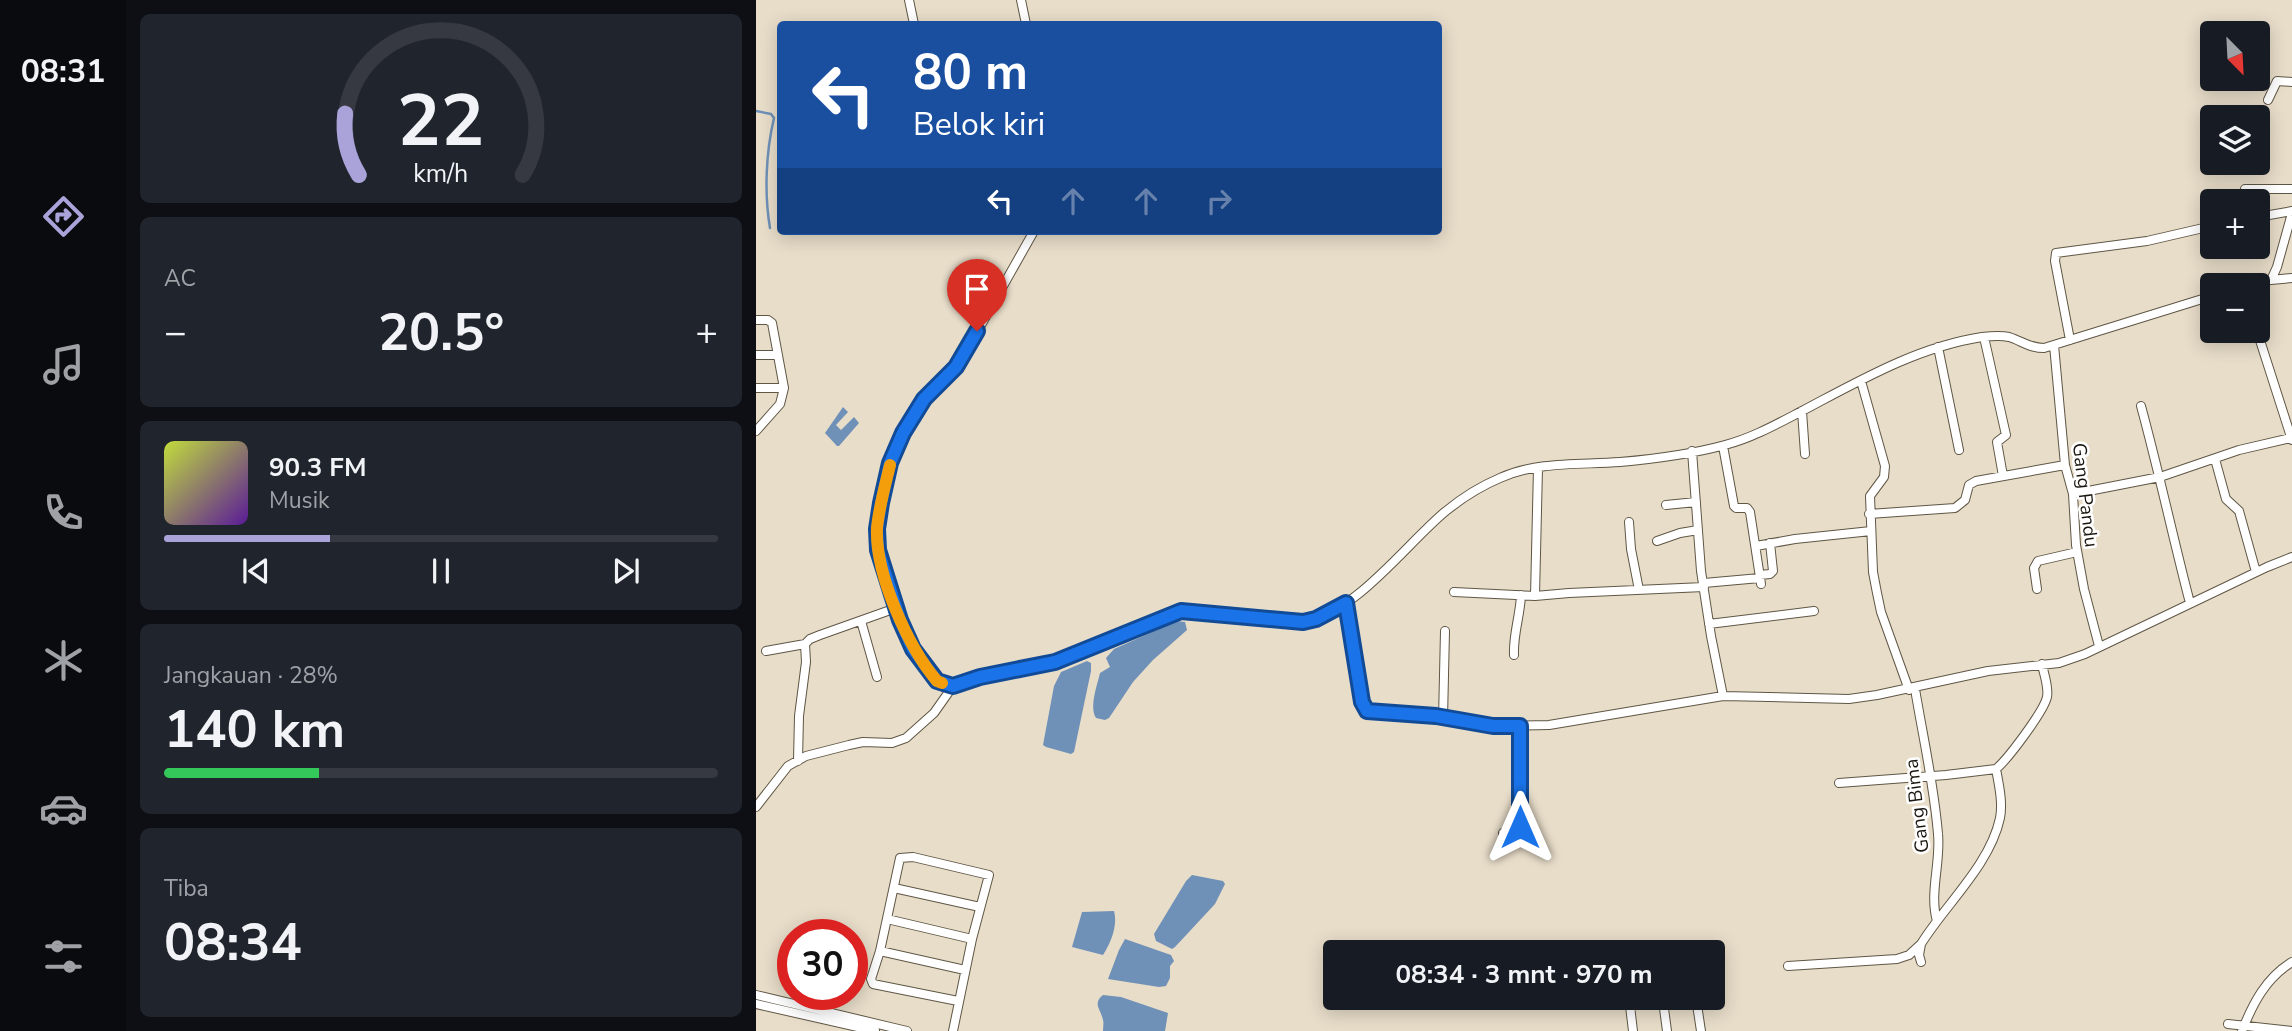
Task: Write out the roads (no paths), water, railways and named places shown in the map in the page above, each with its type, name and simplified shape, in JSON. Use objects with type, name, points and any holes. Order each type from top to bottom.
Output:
[{"type":"street","points":[[909,0],[913,21]]},
{"type":"street","points":[[1021,0],[1025,21]]},
{"type":"street","points":[[2268,100],[2277,80],[2292,82]]},
{"type":"street","points":[[2270,189],[2292,189]]},
{"type":"street","points":[[2270,215],[2292,212],[2287,236],[2271,279],[2292,278]]},
{"type":"street","points":[[2070,340],[2055,261],[2056,253],[2147,240],[2200,229]]},
{"type":"street","points":[[1032,235],[956,367],[932,389],[915,410],[890,463],[881,503],[877,529],[878,550],[896,608],[913,649],[928,671],[937,681],[953,686],[980,677],[1055,662],[1181,611],[1303,622],[1316,619],[1346,603],[1387,569],[1445,512],[1503,476],[1538,468],[1620,462],[1723,446],[1777,425],[1894,364],[1938,347],[1984,337],[2008,337],[2035,348],[2054,345],[2200,300]]},
{"type":"street","points":[[756,320],[768,320],[772,323],[784,388],[780,404],[756,430]]},
{"type":"street","points":[[1984,337],[2006,435],[1997,442],[2003,476]]},
{"type":"street","points":[[2073,494],[2161,477],[2239,450],[2292,439],[2261,343]]},
{"type":"street","name":"Gang Pandu","points":[[2054,345],[2065,465],[2073,494],[2077,552],[2099,646]]},
{"type":"street","points":[[1938,347],[1959,450]]},
{"type":"street","points":[[756,355],[778,355]]},
{"type":"street","points":[[1861,381],[1885,467],[1882,481],[1870,496],[1869,514],[1955,508],[1962,504],[1967,488],[1972,483],[2065,465]]},
{"type":"street","points":[[756,388],[784,388]]},
{"type":"street","points":[[2281,407],[2292,404]]},
{"type":"street","points":[[2141,406],[2161,477],[2190,603]]},
{"type":"street","points":[[1802,411],[1805,454]]},
{"type":"street","points":[[756,420],[766,420]]},
{"type":"street","points":[[1723,446],[1736,508],[1749,509],[1760,579]]},
{"type":"street","points":[[1692,451],[1704,585],[1723,695]]},
{"type":"street","points":[[2215,459],[2226,499],[2238,508],[2256,572]]},
{"type":"street","points":[[1535,596],[1538,468]]},
{"type":"street","points":[[1666,505],[1696,502]]},
{"type":"street","name":"Gang Bima","points":[[1869,514],[1873,572],[1881,612],[1912,689],[1931,776],[1939,851],[1934,907],[1937,920]]},
{"type":"street","points":[[1629,522],[1639,590]]},
{"type":"street","points":[[1657,541],[1698,530]]},
{"type":"street","points":[[1756,545],[1871,531]]},
{"type":"street","points":[[1454,592],[1535,596],[1760,579],[1773,570],[1770,543]]},
{"type":"street","points":[[2037,589],[2034,568],[2038,561],[2077,552]]},
{"type":"street","points":[[1346,603],[1365,710],[1436,716],[1493,726],[1549,725],[1723,695],[1849,699],[1912,689],[1988,671],[2068,660],[2292,557]]},
{"type":"street","points":[[1514,655],[1514,630],[1519,622],[1521,595]]},
{"type":"street","points":[[766,651],[805,644],[820,635],[896,608]]},
{"type":"street","points":[[1709,624],[1814,611]]},
{"type":"street","points":[[861,621],[877,677]]},
{"type":"street","points":[[1443,719],[1445,631]]},
{"type":"street","points":[[798,761],[805,644]]},
{"type":"street","points":[[1788,966],[1896,959],[1909,955],[1921,944],[1983,858],[1996,829],[2000,806],[1996,769],[2028,729],[2046,700],[2047,688],[2042,664]]},
{"type":"street","points":[[756,807],[788,766],[798,761],[825,750],[863,742],[892,743],[906,738],[934,713],[953,686]]},
{"type":"street","points":[[1503,833],[1520,827],[1520,726]]},
{"type":"street","points":[[1839,783],[1996,769]]},
{"type":"street","points":[[953,1031],[972,939],[989,875],[913,858],[900,858],[880,951],[871,979],[873,984],[958,1001]]},
{"type":"street","points":[[894,888],[980,907]]},
{"type":"street","points":[[887,919],[972,939]]},
{"type":"street","points":[[1921,944],[1919,955],[1922,962]]},
{"type":"street","points":[[880,951],[965,970]]},
{"type":"street","points":[[2243,1029],[2266,984],[2292,962]]},
{"type":"street","points":[[756,995],[907,1031]]},
{"type":"street","points":[[756,1004],[875,1031]]},
{"type":"street","points":[[1630,1010],[1633,1031]]},
{"type":"street","points":[[1664,1010],[1667,1031]]},
{"type":"street","points":[[1698,1010],[1701,1031]]},
{"type":"street","points":[[2228,1024],[2243,1029],[2292,1031]]},
{"type":"water","points":[[843,407],[848,412],[836,425],[841,430],[854,417],[859,423],[837,446],[825,433]]},
{"type":"water","points":[[1177,621],[1185,622],[1187,630],[1133,682],[1109,718],[1096,718],[1093,702],[1100,673],[1110,667],[1106,658],[1114,649]]},
{"type":"water","points":[[1087,661],[1091,663],[1091,671],[1074,752],[1071,754],[1046,747],[1043,745],[1054,686],[1061,672]]},
{"type":"water","points":[[1192,875],[1223,881],[1225,884],[1215,904],[1172,949],[1156,941],[1154,934]]},
{"type":"water","points":[[1114,911],[1113,934],[1103,955],[1072,947],[1082,912]]},
{"type":"water","points":[[1125,939],[1171,955],[1174,961],[1170,966],[1170,978],[1166,986],[1108,979]]},
{"type":"water","points":[[1103,995],[1121,997],[1168,1013],[1165,1031],[1103,1031],[1098,1001]]},
{"type":"waterway","points":[[756,111],[771,114],[774,118],[767,173],[770,228]]}]
